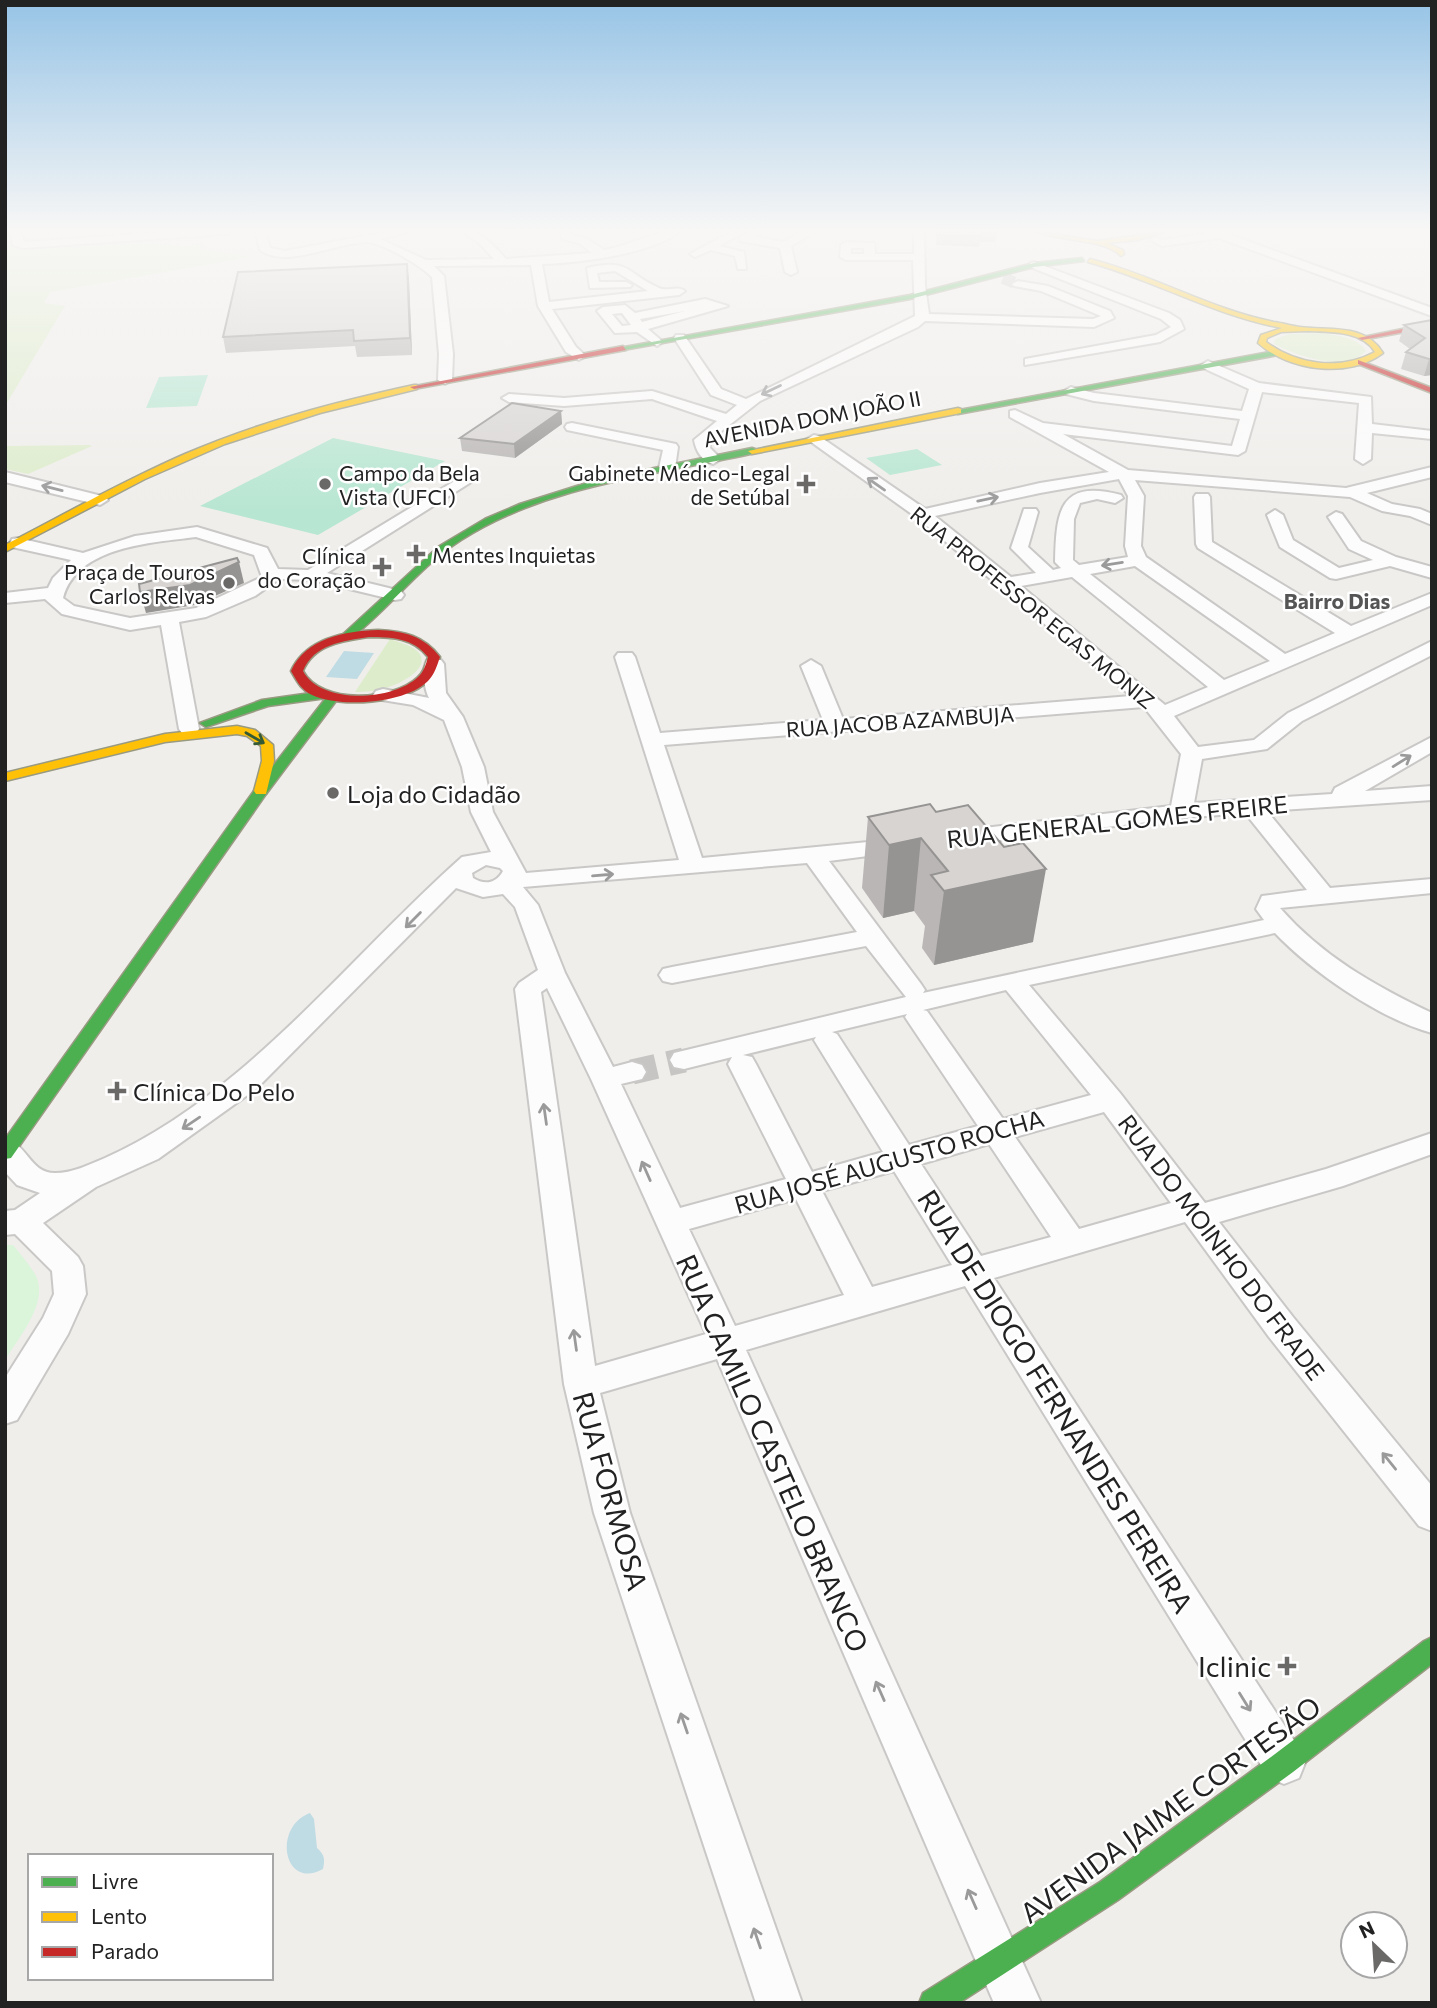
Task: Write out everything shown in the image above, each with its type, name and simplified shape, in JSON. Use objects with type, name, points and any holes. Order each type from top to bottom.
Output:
[{"type":"main road","points":[[12,546],[159,469],[240,437],[376,396],[445,380],[754,325]]},
{"type":"main road","points":[[1256,325],[1263,328],[1336,331],[1362,338],[1377,347],[1379,353],[1373,359],[1361,362],[1317,363],[1275,354],[1262,343],[1263,328]]},
{"type":"main road","points":[[1362,338],[1432,325]]},
{"type":"main road","name":"AVENIDA DOM JOÃO II","points":[[346,637],[366,625],[451,542],[493,519],[571,493],[667,468],[1275,354]]},
{"type":"main road","points":[[1361,362],[1432,391]]},
{"type":"main road","points":[[393,598],[402,635]]},
{"type":"main road","points":[[313,727],[374,697],[418,683],[434,664],[434,657],[428,647],[402,635],[369,634],[346,637],[320,646],[307,654],[298,668],[298,677],[310,690],[329,696]]},
{"type":"main road","points":[[266,703],[298,677]]},
{"type":"main road","points":[[165,738],[266,703],[329,696],[374,697]]},
{"type":"main road","points":[[6,1152],[261,792],[313,727],[329,696]]},
{"type":"main road","points":[[5,777],[165,738],[237,730],[261,739],[267,745],[261,792]]},
{"type":"main road","name":"AVENIDA JAIME CORTESÃO","points":[[933,2003],[1109,1891],[1283,1763],[1432,1648]]},
{"type":"street","points":[[443,325],[445,380]]},
{"type":"street","points":[[556,325],[571,349],[579,356]]},
{"type":"street","points":[[639,325],[657,342]]},
{"type":"street","points":[[713,459],[702,449],[701,440],[747,404],[908,325]]},
{"type":"street","points":[[1098,325],[1136,342]]},
{"type":"street","points":[[1030,362],[1160,338],[1178,329],[1176,325]]},
{"type":"street","points":[[890,335],[907,339],[909,341],[905,344]]},
{"type":"street","points":[[680,338],[716,392],[747,404]]},
{"type":"street","points":[[1208,365],[1256,387],[1362,398],[1367,401],[1363,459]]},
{"type":"street","points":[[1037,427],[1238,451],[1256,387]]},
{"type":"street","points":[[1071,391],[1094,397],[1248,416]]},
{"type":"street","points":[[509,398],[564,402],[652,396],[682,402],[707,414],[726,419]]},
{"type":"street","points":[[670,415],[707,414]]},
{"type":"street","points":[[1015,414],[1124,474],[1202,487],[1352,492],[1432,472]]},
{"type":"street","points":[[572,427],[603,430],[611,436],[671,447],[667,468]]},
{"type":"street","points":[[1365,428],[1432,435]]},
{"type":"street","name":"RUA PROFESSOR EGAS MONIZ","points":[[814,439],[922,514],[1007,583],[1157,708],[1192,754]]},
{"type":"street","points":[[922,514],[1040,488],[1124,474]]},
{"type":"street","points":[[1124,474],[1136,496],[1133,546],[1138,560],[1284,662]]},
{"type":"street","points":[[312,576],[471,476]]},
{"type":"street","points":[[1414,476],[1432,484]]},
{"type":"street","points":[[5,477],[100,500]]},
{"type":"street","points":[[1202,487],[1205,544],[1349,633]]},
{"type":"street","points":[[1115,498],[1099,492],[1076,496],[1070,501],[1064,527],[1064,562],[1222,688]]},
{"type":"street","points":[[1352,492],[1388,508],[1414,512],[1432,520]]},
{"type":"street","points":[[1030,512],[1019,548],[1047,574]]},
{"type":"street","points":[[1275,515],[1286,543],[1336,574],[1391,561]]},
{"type":"street","points":[[1336,517],[1355,545],[1391,561],[1432,573]]},
{"type":"street","points":[[197,532],[210,538],[257,549],[271,574],[268,583],[200,613],[130,624],[63,609],[54,600],[60,578],[88,559],[128,542],[197,532]]},
{"type":"street","points":[[1306,556],[1355,545]]},
{"type":"street","points":[[12,546],[88,559]]},
{"type":"street","points":[[1007,583],[1138,560]]},
{"type":"street","points":[[271,574],[312,576],[393,598]]},
{"type":"street","points":[[5,598],[55,593]]},
{"type":"street","name":"RUA JACOB AZAMBUJA","points":[[652,740],[835,726],[1157,708],[1222,688],[1432,598]]},
{"type":"street","points":[[169,618],[188,729]]},
{"type":"street","points":[[1181,811],[1192,754],[1260,745],[1295,717],[1432,647]]},
{"type":"street","points":[[625,657],[693,867]]},
{"type":"street","name":"RUA CAMILO CASTELO BRANCO","points":[[434,664],[436,693],[453,717],[473,767],[482,812],[552,974],[619,1076],[669,1223],[726,1342],[1018,2003]]},
{"type":"street","points":[[811,666],[835,726]]},
{"type":"street","points":[[374,697],[418,700],[453,717]]},
{"type":"street","points":[[1328,799],[1369,781],[1432,743]]},
{"type":"street","points":[[1369,781],[1375,789],[1391,796]]},
{"type":"street","name":"RUA GENERAL GOMES FREIRE","points":[[513,883],[540,891],[562,878],[813,856],[1181,811],[1432,793]]},
{"type":"street","points":[[1251,806],[1324,896]]},
{"type":"street","points":[[482,812],[461,881],[471,888],[488,890],[513,883]]},
{"type":"street","points":[[813,856],[873,937],[995,1131],[1072,1243]]},
{"type":"street","points":[[5,1409],[56,1325],[69,1294],[67,1266],[14,1222],[85,1180],[148,1151],[246,1083],[465,867],[486,858],[513,883]]},
{"type":"street","points":[[1432,886],[1271,901],[1268,909],[1279,924],[1313,955],[1364,991],[1432,1024]]},
{"type":"street","points":[[684,1060],[1012,981],[1279,924]]},
{"type":"street","points":[[672,975],[873,937]]},
{"type":"street","name":"RUA FORMOSA","points":[[552,974],[528,989],[581,1384],[612,1513],[779,2003]]},
{"type":"street","name":"RUA DO MOINHO DO FRADE","points":[[1012,981],[1110,1100],[1281,1327],[1432,1514]]},
{"type":"street","name":"RUA DE DIOGO FERNANDES PEREIRA","points":[[827,1040],[1283,1763]]},
{"type":"street","points":[[742,1064],[864,1302]]},
{"type":"street","name":"RUA JOSÉ AUGUSTO ROCHA","points":[[669,1223],[1110,1100]]},
{"type":"street","points":[[581,1384],[1072,1243],[1332,1178],[1432,1143]]},
{"type":"street","points":[[6,1152],[15,1167],[28,1179],[49,1185],[85,1180]]},
{"type":"green space","points":[[5,325],[54,325],[5,406]]},
{"type":"green space","points":[[1322,333],[1353,340],[1366,351],[1357,358],[1334,362],[1308,357],[1274,344],[1275,339],[1289,334]]},
{"type":"green space","points":[[208,375],[197,406],[146,408],[159,377]]},
{"type":"green space","name":"Campo da Bela Vista (UFCI)","points":[[333,438],[445,461],[318,535],[200,506]]},
{"type":"green space","points":[[5,446],[92,446],[28,474],[5,469]]},
{"type":"green space","points":[[917,449],[942,465],[890,475],[866,458]]},
{"type":"green space","points":[[390,639],[416,650],[422,662],[419,668],[395,685],[355,692]]},
{"type":"green space","points":[[5,1245],[13,1245],[34,1272],[39,1286],[30,1320],[5,1360]]},
{"type":"water","points":[[344,651],[374,653],[357,679],[326,677]]},
{"type":"water","points":[[310,1813],[314,1819],[317,1848],[324,1860],[323,1869],[310,1873],[299,1872],[292,1865],[287,1843],[298,1820]]},
{"type":"building","points":[[226,325],[409,325],[410,338],[354,341],[353,330],[223,337]]},
{"type":"building","points":[[1404,325],[1432,325],[1432,359],[1406,352],[1425,338]]},
{"type":"building","points":[[512,403],[561,411],[514,444],[460,438]]},
{"type":"building","points":[[237,558],[239,562],[190,585],[140,592],[139,584]]},
{"type":"building","points":[[930,804],[936,812],[968,805],[1004,847],[1023,843],[1046,869],[944,891],[931,875],[948,871],[921,838],[889,845],[868,817]]},
{"type":"tunnel","points":[[632,1072],[684,1060]]},
{"type":"traffic: fast","points":[[623,348],[754,325]]},
{"type":"traffic: fast","points":[[958,411],[1275,353]]},
{"type":"traffic: fast","points":[[346,637],[375,614],[442,549],[488,521],[560,493],[600,482],[752,451]]},
{"type":"traffic: fast","points":[[206,723],[266,703],[325,695]]},
{"type":"traffic: fast","points":[[5,1153],[261,791],[333,697]]},
{"type":"traffic: fast","points":[[933,2003],[1109,1891],[1284,1763],[1432,1649]]},
{"type":"traffic: slow","points":[[1279,325],[1297,328]]},
{"type":"traffic: slow","points":[[1306,329],[1358,335],[1367,339],[1379,353],[1351,364],[1319,366],[1288,358],[1262,343],[1264,337],[1280,330],[1306,329]]},
{"type":"traffic: slow","points":[[5,549],[141,477],[222,442],[317,411],[414,387]]},
{"type":"traffic: slow","points":[[752,451],[958,411]]},
{"type":"traffic: slow","points":[[5,777],[165,738],[237,730],[251,733],[267,745],[268,761],[261,791]]},
{"type":"traffic: jam","points":[[1362,338],[1432,325]]},
{"type":"traffic: jam","points":[[414,387],[623,348]]},
{"type":"traffic: jam","points":[[1361,362],[1432,391]]},
{"type":"traffic: jam","points":[[369,634],[406,636],[428,649],[434,657],[426,676],[409,688],[374,697],[334,697],[317,692],[304,684],[297,671],[308,653],[326,643],[369,634]]},
{"type":"place","name":"Campo da Bela Vista (UFCI)","points":[[325,484]]},
{"type":"place","name":"Gabinete Médico-Legal de Setúbal","points":[[806,484]]},
{"type":"place","name":"Mentes Inquietas","points":[[416,554]]},
{"type":"place","name":"Clínica do Coração","points":[[382,567]]},
{"type":"place","name":"Praça de Touros Carlos Relvas","points":[[229,583]]},
{"type":"place","name":"Loja do Cidadão","points":[[333,793]]},
{"type":"place","name":"Clínica Do Pelo","points":[[117,1091]]},
{"type":"place","name":"Iclinic","points":[[1287,1666]]},
{"type":"district","name":"Bairro Dias","points":[[1337,600]]}]
